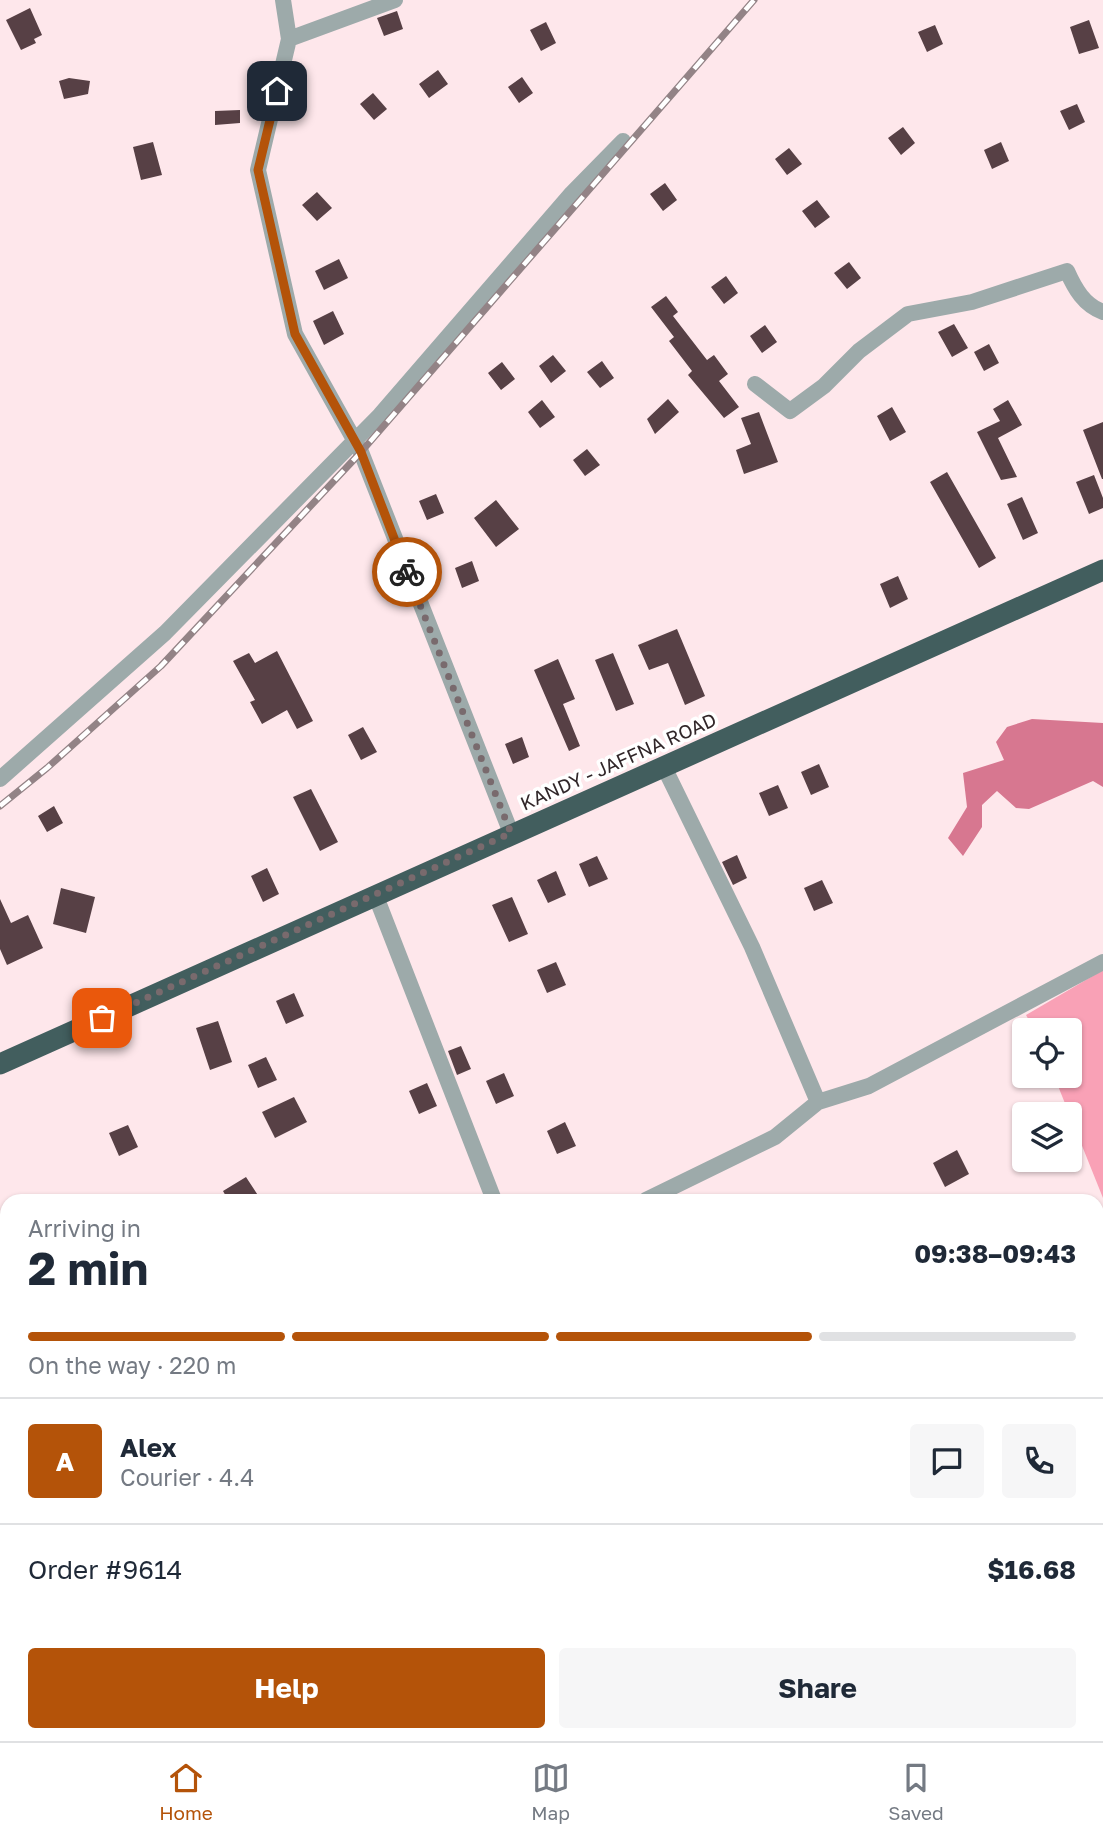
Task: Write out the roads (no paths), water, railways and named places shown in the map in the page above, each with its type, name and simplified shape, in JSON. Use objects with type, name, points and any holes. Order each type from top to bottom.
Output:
[{"type":"highway","name":"KANDY - JAFFNA ROAD","points":[[0,1064],[1103,570]]},
{"type":"street","points":[[283,0],[289,39],[258,170],[295,334],[361,452],[511,833]]},
{"type":"street","points":[[289,39],[395,0]]},
{"type":"street","points":[[0,779],[165,633],[380,415],[572,193],[623,141]]},
{"type":"street","points":[[755,384],[790,411],[824,386],[859,351],[908,314],[972,302],[1067,271],[1075,290],[1092,308],[1103,312]]},
{"type":"street","points":[[663,765],[751,947],[818,1102]]},
{"type":"street","points":[[375,894],[492,1194]]},
{"type":"street","points":[[658,1194],[775,1137],[818,1102],[869,1086],[1103,962]]},
{"type":"railway","points":[[0,806],[47,768],[161,666],[361,452],[754,0]]}]
